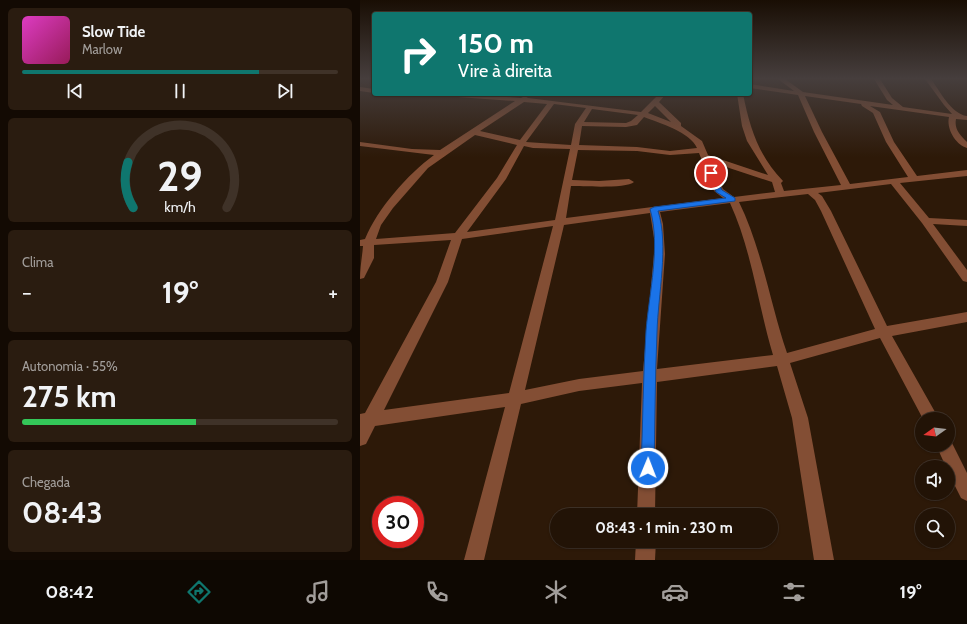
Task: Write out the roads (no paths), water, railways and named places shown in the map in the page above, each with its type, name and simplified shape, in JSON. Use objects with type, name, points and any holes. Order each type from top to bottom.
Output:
[{"type":"street","points":[[360,275],[368,258],[364,243],[389,206],[425,166],[473,132],[515,105]]},
{"type":"street","points":[[360,438],[366,420],[442,282],[458,236],[501,178],[521,144],[550,105]]},
{"type":"street","points":[[576,105],[644,114],[684,131]]},
{"type":"street","points":[[579,124],[626,125],[634,123],[652,105]]},
{"type":"street","points":[[664,105],[684,131],[699,143],[719,191],[733,200],[742,219],[752,249],[781,360],[800,418],[824,560]]},
{"type":"street","points":[[742,105],[746,126],[751,141],[776,180],[780,194]]},
{"type":"street","points":[[806,105],[848,187]]},
{"type":"street","points":[[866,105],[877,109],[884,105]]},
{"type":"street","points":[[894,105],[904,109],[967,118]]},
{"type":"street","points":[[912,110],[940,105]]},
{"type":"street","points":[[947,105],[956,116]]},
{"type":"street","points":[[474,560],[560,221],[579,124],[590,107]]},
{"type":"street","points":[[877,109],[890,142],[914,179]]},
{"type":"street","points":[[956,116],[951,122],[952,129],[967,146]]},
{"type":"street","points":[[473,132],[533,146],[637,149],[670,153],[704,154],[776,180],[818,198],[826,211],[883,332],[927,412]]},
{"type":"street","points":[[360,144],[412,151],[442,153]]},
{"type":"street","points":[[412,151],[415,157],[425,166]]},
{"type":"street","points":[[364,243],[458,236],[654,209],[914,179],[964,175]]},
{"type":"street","points":[[567,183],[599,184],[629,182]]},
{"type":"street","points":[[894,182],[926,221],[967,278]]},
{"type":"street","points":[[646,508],[652,332],[659,249],[657,221],[654,209]]},
{"type":"street","points":[[926,221],[967,223]]},
{"type":"street","points":[[366,420],[515,399],[579,385],[650,375],[781,360],[883,332],[967,317]]},
{"type":"street","points":[[947,452],[967,492]]},
{"type":"street","points":[[645,560],[646,548]]}]
